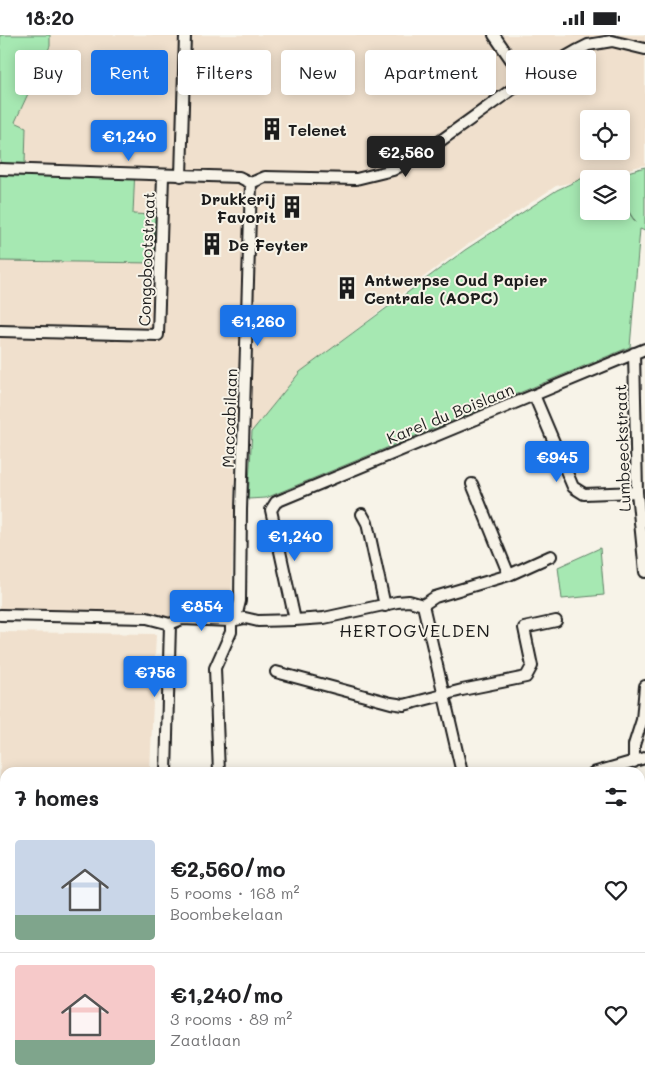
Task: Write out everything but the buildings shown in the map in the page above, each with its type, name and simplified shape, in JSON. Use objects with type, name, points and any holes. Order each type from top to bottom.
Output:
[{"type":"street","points":[[181,175],[185,35]]},
{"type":"street","points":[[494,35],[506,52]]},
{"type":"street","points":[[578,50],[588,45],[612,41],[645,49]]},
{"type":"street","points":[[0,169],[163,176],[239,177],[251,183],[265,177],[356,179],[404,166],[506,94]]},
{"type":"street","name":"Congobootstraat","points":[[0,331],[158,335],[163,176]]},
{"type":"street","name":"Maccabilaan","points":[[219,767],[215,668],[231,632],[231,621],[237,613],[240,601],[251,183]]},
{"type":"street","name":"Karel du Boislaan","points":[[295,621],[271,510],[276,502],[645,349]]},
{"type":"street","name":"Lumbeeckstraat","points":[[634,353],[637,492],[645,572]]},
{"type":"street","points":[[534,395],[573,487],[584,493],[637,492]]},
{"type":"street","points":[[472,484],[509,575]]},
{"type":"street","points":[[362,514],[367,523],[385,606]]},
{"type":"street","points":[[0,615],[147,619],[170,624],[182,619],[231,621],[245,618],[258,621],[295,621],[324,618],[409,601],[423,605],[435,597],[509,575],[551,556]]},
{"type":"street","points":[[423,605],[461,767]]},
{"type":"street","points":[[276,672],[404,705],[526,677],[532,666],[524,628],[556,621]]},
{"type":"street","points":[[166,767],[170,624]]},
{"type":"street","points":[[634,762],[634,745],[642,720],[645,686]]},
{"type":"street","points":[[615,767],[645,758]]},
{"type":"shaded area","points":[[50,35],[645,35],[645,165],[624,170],[580,170],[580,180],[556,186],[464,247],[300,372],[252,431],[236,421],[231,621],[0,615],[0,261],[155,263],[133,215],[135,168],[25,164],[26,127],[15,122],[28,95],[81,95],[81,50],[49,50]]},
{"type":"shaded area","points":[[0,632],[156,634],[150,767],[0,767]]},
{"type":"green space","points":[[0,35],[50,35],[48,50],[15,50],[15,95],[27,95],[15,122],[26,127],[25,164],[135,168],[133,214],[157,215],[155,263],[0,261]]},
{"type":"green space","points":[[645,167],[645,231],[640,229],[630,347],[266,498],[248,499],[252,431],[300,372],[465,250],[557,190],[580,179],[580,220],[630,220],[630,214],[636,223],[630,213],[630,171]]},
{"type":"green space","points":[[600,548],[604,595],[562,599],[558,567]]},
{"type":"place","name":"Telenet","points":[[272,129]]},
{"type":"place","name":"Drukkerij Favorit","points":[[292,207]]},
{"type":"place","name":"De Feyter","points":[[212,244]]},
{"type":"place","name":"Antwerpse Oud Papier Centrale (AOPC)","points":[[347,288]]},
{"type":"district","name":"HERTOGVELDEN","points":[[415,630]]}]
